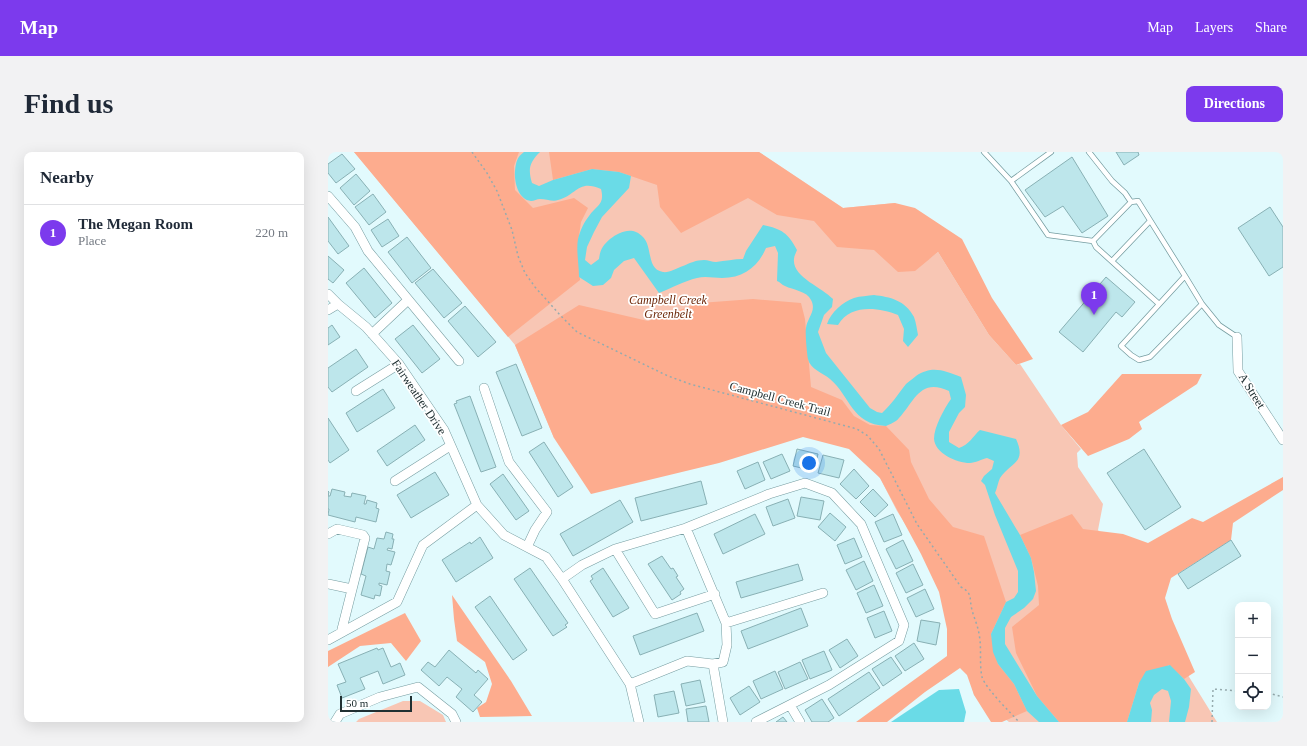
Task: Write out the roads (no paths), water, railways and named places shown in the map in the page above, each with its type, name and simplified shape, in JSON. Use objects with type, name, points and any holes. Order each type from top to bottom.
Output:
[{"type":"street","points":[[328,196],[355,227],[368,251],[459,361]]},
{"type":"street","name":"Fairweather Drive","points":[[328,294],[366,327],[399,364],[444,430],[477,506],[504,535],[546,557],[562,579],[630,684],[639,722]]},
{"type":"street","points":[[372,334],[408,300]]},
{"type":"street","points":[[328,310],[338,304]]},
{"type":"street","name":"A Street","points":[[1237,337],[1238,372],[1283,440]]},
{"type":"street","points":[[356,391],[399,364]]},
{"type":"street","points":[[484,388],[509,462],[547,512],[535,530],[527,548]]},
{"type":"street","points":[[395,481],[450,446]]},
{"type":"street","points":[[562,579],[582,565],[615,549],[686,528],[769,494],[805,483],[832,493],[861,524],[904,625],[899,641],[829,685],[756,722]]},
{"type":"street","points":[[328,640],[397,602],[423,545],[477,506]]},
{"type":"street","points":[[630,684],[688,661],[713,664],[723,662],[727,645],[726,623],[686,528]]},
{"type":"street","points":[[328,534],[337,529],[363,535],[365,538],[341,633]]},
{"type":"street","points":[[615,549],[655,614],[714,594]]},
{"type":"street","points":[[328,584],[352,590]]},
{"type":"street","points":[[726,623],[824,593]]},
{"type":"street","points":[[713,664],[723,722]]},
{"type":"street","points":[[335,722],[340,714],[380,697],[418,686],[452,714],[456,722]]},
{"type":"street","points":[[790,705],[800,722]]},
{"type":"lane","points":[[984,152],[1011,181],[1048,235],[1094,241]]},
{"type":"lane","points":[[1011,181],[1051,152]]},
{"type":"lane","points":[[1089,152],[1131,202]]},
{"type":"lane","points":[[1094,241],[1131,202],[1138,201],[1202,304],[1219,325],[1237,337]]},
{"type":"lane","points":[[1112,261],[1150,221]]},
{"type":"lane","points":[[1094,241],[1096,247],[1159,304]]},
{"type":"lane","points":[[1185,276],[1121,346],[1131,356],[1139,360],[1150,357],[1202,304]]},
{"type":"water","points":[[524,152],[540,152],[530,166],[532,183],[539,186],[553,180],[592,169],[619,172],[631,176],[629,188],[602,217],[587,247],[585,260],[591,265],[599,259],[605,243],[618,234],[626,231],[635,232],[643,237],[648,246],[654,267],[665,272],[698,261],[706,260],[716,262],[743,259],[746,251],[763,225],[780,230],[791,239],[797,250],[794,259],[798,271],[833,299],[832,307],[824,315],[818,332],[826,353],[870,408],[882,413],[892,403],[907,383],[922,373],[938,370],[961,377],[966,395],[965,407],[959,413],[949,432],[949,442],[959,448],[962,447],[968,443],[980,430],[1016,439],[1019,447],[1019,458],[1000,478],[995,493],[1020,535],[1031,558],[1036,591],[1033,599],[1024,608],[1011,617],[1005,628],[1005,644],[1037,696],[1059,722],[1039,722],[1027,711],[1014,684],[998,664],[993,652],[991,634],[1006,602],[1014,598],[1018,592],[1018,571],[995,515],[985,485],[981,481],[992,469],[994,461],[987,458],[972,463],[964,463],[942,453],[935,444],[934,434],[951,399],[949,391],[939,387],[924,389],[898,419],[886,426],[874,424],[858,415],[837,386],[830,379],[811,366],[809,362],[806,331],[813,304],[809,297],[800,291],[784,286],[777,281],[778,253],[775,246],[766,248],[759,261],[754,266],[743,274],[737,276],[722,278],[697,278],[659,293],[634,258],[624,261],[614,270],[611,278],[603,285],[593,286],[579,277],[577,243],[584,224],[601,202],[601,189],[593,186],[582,187],[570,195],[556,201],[540,199],[531,201],[527,200],[520,194],[516,185],[515,175],[517,160]]},
{"type":"water","points":[[874,295],[897,300],[910,311],[914,317],[918,335],[908,347],[903,341],[904,329],[898,315],[890,312],[873,309],[857,310],[843,318],[838,325],[827,324],[831,315],[846,302],[856,297]]},
{"type":"water","points":[[1170,665],[1184,679],[1191,689],[1189,707],[1185,722],[1169,722],[1171,701],[1168,691],[1162,689],[1154,695],[1150,703],[1152,710],[1151,722],[1127,722],[1139,683],[1146,671]]},
{"type":"water","points":[[959,689],[966,712],[964,722],[891,722],[939,690]]},
{"type":"place","name":"The Megan Room","points":[[1094,315]]},
{"type":"park label","name":"Campbell Creek Greenbelt","points":[[668,307]]}]
